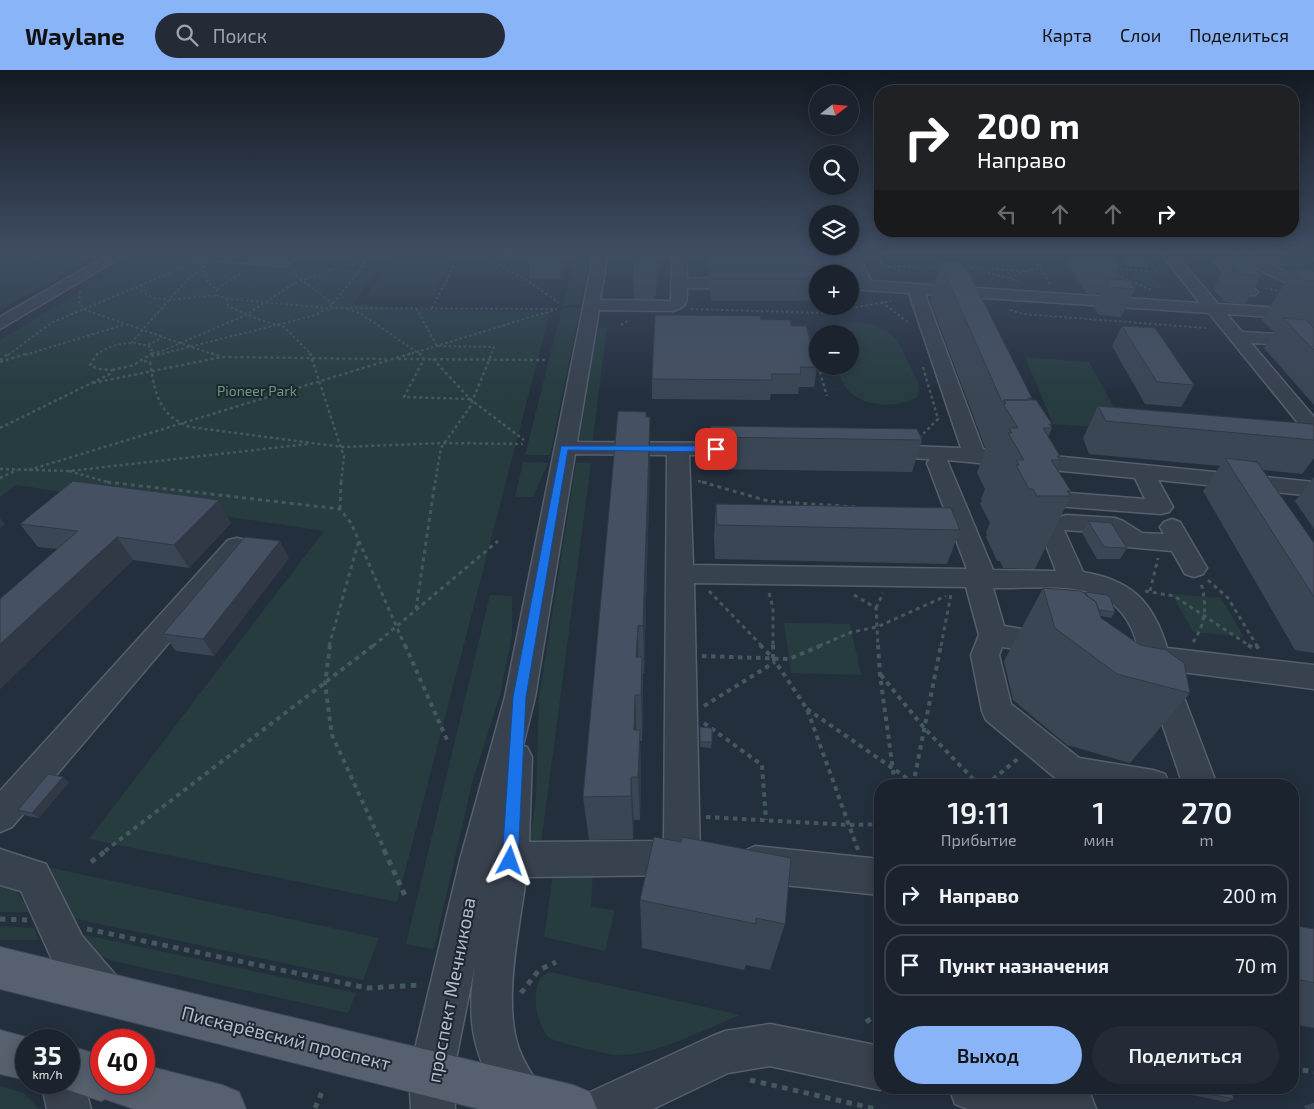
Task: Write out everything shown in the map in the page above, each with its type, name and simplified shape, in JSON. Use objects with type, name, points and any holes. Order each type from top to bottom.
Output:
[{"type":"main road","name":"Пискарёвский проспект","points":[[0,968],[105,994],[432,1092],[522,1097],[573,1109]]},
{"type":"main road","points":[[0,1052],[15,1055]]},
{"type":"main road","points":[[155,1092],[216,1109]]},
{"type":"street","points":[[0,324],[40,300]]},
{"type":"street","name":"проспект Мечникова","points":[[432,1092],[494,860],[520,697],[592,300]]},
{"type":"street","points":[[591,305],[673,306],[679,304],[679,300]]},
{"type":"street","points":[[921,300],[974,455]]},
{"type":"street","points":[[964,300],[972,316]]},
{"type":"street","points":[[1107,300],[1314,316]]},
{"type":"street","points":[[1206,300],[1314,430]]},
{"type":"street","points":[[1258,300],[1270,313]]},
{"type":"street","points":[[1236,337],[1314,341]]},
{"type":"street","points":[[1294,340],[1314,360]]},
{"type":"street","points":[[564,448],[764,450]]},
{"type":"street","points":[[678,450],[677,478],[687,575],[681,656],[686,713],[682,815],[705,860]]},
{"type":"street","points":[[861,451],[974,455],[1030,453],[1144,472],[1314,489]]},
{"type":"street","points":[[1030,453],[1049,522],[1072,580]]},
{"type":"street","points":[[938,463],[966,583],[993,635]]},
{"type":"street","points":[[1144,472],[1161,506],[1171,542],[1196,569]]},
{"type":"street","points":[[1254,483],[1270,506]]},
{"type":"street","points":[[1043,498],[1106,504],[1161,506]]},
{"type":"street","points":[[1106,504],[1116,526],[1136,541],[1171,542]]},
{"type":"street","points":[[1066,523],[1116,526]]},
{"type":"street","points":[[0,816],[237,546]]},
{"type":"street","points":[[687,575],[824,576],[966,583],[1072,580],[1106,586],[1120,594],[1134,607],[1166,658]]},
{"type":"street","points":[[993,635],[1076,646]]},
{"type":"street","points":[[993,635],[985,654],[997,711],[1071,771],[1118,779]]},
{"type":"street","points":[[1120,652],[1301,675]]},
{"type":"street","points":[[1166,658],[1153,692],[1197,779]]},
{"type":"street","points":[[494,860],[705,860],[874,881]]},
{"type":"street","name":"проспект Мечникова","points":[[494,860],[494,970],[491,1022],[500,1059],[522,1097]]},
{"type":"street","points":[[0,867],[32,877],[68,950],[105,994]]},
{"type":"street","points":[[604,1109],[725,1052],[770,1045],[874,1067]]},
{"type":"street","points":[[66,1094],[69,1109]]},
{"type":"street","points":[[1000,1094],[1074,1109]]},
{"type":"path","points":[[79,300],[79,304],[85,310],[222,357]]},
{"type":"path","points":[[0,361],[42,329],[107,300]]},
{"type":"path","points":[[131,344],[141,330],[170,300]]},
{"type":"path","points":[[227,300],[230,307],[246,315],[284,327],[313,358],[343,447],[346,468],[337,495],[340,509],[351,523],[447,740]]},
{"type":"path","points":[[29,470],[557,309],[330,308],[246,300]]},
{"type":"path","points":[[328,300],[333,304]]},
{"type":"path","points":[[151,354],[277,324],[300,321],[330,308],[336,300]]},
{"type":"path","points":[[432,308],[436,300]]},
{"type":"path","points":[[555,300],[559,303]]},
{"type":"path","points":[[880,300],[910,323],[912,332]]},
{"type":"path","points":[[689,309],[824,313],[884,303],[889,300]]},
{"type":"path","points":[[151,354],[152,348],[147,345],[131,344],[108,349],[92,359],[90,365],[93,368],[122,369],[144,361],[151,354],[246,315],[266,302]]},
{"type":"path","points":[[1003,307],[1023,314],[1206,328]]},
{"type":"path","points":[[341,308],[360,313],[417,351],[424,359]]},
{"type":"path","points":[[416,308],[437,346]]},
{"type":"path","points":[[0,361],[123,324]]},
{"type":"path","points":[[797,327],[806,327],[809,337]]},
{"type":"path","points":[[147,345],[163,337]]},
{"type":"path","points":[[415,611],[442,443],[464,417],[473,402],[494,347],[437,346]]},
{"type":"path","points":[[93,383],[222,357],[544,360]]},
{"type":"path","points":[[424,359],[404,397],[470,399]]},
{"type":"path","points":[[433,359],[473,402],[524,440]]},
{"type":"path","points":[[144,361],[150,362],[158,401],[177,424],[190,428],[343,447],[442,443],[523,444]]},
{"type":"path","points":[[904,452],[938,419],[923,367]]},
{"type":"path","points":[[121,377],[122,369]]},
{"type":"path","points":[[0,428],[93,383],[110,374],[112,370]]},
{"type":"path","points":[[821,375],[827,396]]},
{"type":"path","points":[[0,469],[69,471],[314,443]]},
{"type":"path","points":[[0,478],[18,470]]},
{"type":"path","points":[[69,471],[113,484],[340,509]]},
{"type":"path","points":[[677,478],[706,483],[768,501],[824,503],[862,508]]},
{"type":"path","points":[[768,501],[771,505]]},
{"type":"path","points":[[358,540],[330,641],[325,684],[332,735],[407,900]]},
{"type":"path","points":[[91,862],[325,684],[398,626],[498,540]]},
{"type":"path","points":[[1150,592],[1171,542]]},
{"type":"path","points":[[1166,658],[1201,633],[1206,596],[1196,569]]},
{"type":"path","points":[[1196,569],[1228,598],[1260,652]]},
{"type":"path","points":[[687,575],[774,660],[807,709],[858,849],[874,881]]},
{"type":"path","points":[[764,575],[773,608],[774,660]]},
{"type":"path","points":[[824,576],[876,608],[880,675],[894,779]]},
{"type":"path","points":[[681,656],[789,659],[852,632],[877,627],[966,583]]},
{"type":"path","points":[[915,779],[925,729],[966,583]]},
{"type":"path","points":[[1174,596],[1260,652],[1301,675]]},
{"type":"path","points":[[766,820],[762,765],[686,713],[774,660]]},
{"type":"path","points":[[880,675],[925,729],[973,779]]},
{"type":"path","points":[[807,709],[908,779]]},
{"type":"path","points":[[993,779],[1037,743]]},
{"type":"path","points":[[682,815],[849,825],[874,824]]},
{"type":"path","points":[[0,919],[55,923],[367,988],[423,984]]},
{"type":"path","points":[[515,993],[523,993],[539,970],[556,962]]},
{"type":"path","points":[[866,1022],[874,1016]]},
{"type":"path","points":[[1299,1069],[1314,1072]]},
{"type":"path","points":[[750,1080],[876,1109]]},
{"type":"path","points":[[315,1108],[322,1092]]},
{"type":"green space","points":[[0,300],[17,300],[0,310]]},
{"type":"green space","name":"Pioneer Park","points":[[65,300],[356,300],[354,304],[419,310],[550,312],[397,902],[89,839],[324,531],[16,485],[0,497],[0,340]]},
{"type":"green space","points":[[564,300],[581,300],[580,305],[563,305]]},
{"type":"green space","points":[[562,308],[580,308],[550,455],[525,455]]},
{"type":"green space","points":[[849,322],[865,323],[878,326],[887,331],[900,346],[918,382],[919,391],[917,397],[902,403],[875,404],[852,394],[846,388],[840,375],[859,375],[859,325],[835,325]]},
{"type":"green space","points":[[607,327],[592,446],[579,444],[597,329]]},
{"type":"green space","points":[[1025,357],[1089,362],[1126,429],[1053,424]]},
{"type":"green space","points":[[523,462],[548,463],[533,497],[515,497]]},
{"type":"green space","points":[[576,463],[591,463],[540,852],[528,852],[536,798],[539,698]]},
{"type":"green space","points":[[1172,594],[1221,598],[1244,637],[1193,632]]},
{"type":"green space","points":[[490,595],[512,596],[512,636],[500,695],[472,783],[434,949],[406,944]]},
{"type":"green space","points":[[784,623],[850,624],[861,675],[791,673]]},
{"type":"green space","points":[[38,865],[379,938],[363,980],[72,918],[54,883]]},
{"type":"green space","points":[[554,868],[593,873],[591,907],[615,910],[605,951],[544,937]]},
{"type":"green space","points":[[0,886],[17,891],[30,912],[0,912]]},
{"type":"green space","points":[[0,926],[34,928],[39,940],[0,940]]},
{"type":"green space","points":[[80,934],[356,993],[348,1013],[113,961],[98,955]]},
{"type":"green space","points":[[550,972],[740,1015],[680,1041],[648,1051],[617,1055],[593,1051],[550,1038],[540,1023],[537,1013],[536,992],[538,983],[543,976]]},
{"type":"green space","points":[[0,1086],[15,1090],[15,1094],[25,1094],[39,1109],[0,1109]]},
{"type":"building","points":[[957,300],[983,300],[1032,398],[1028,398],[1029,400],[1004,400],[1002,402]]},
{"type":"building","points":[[655,315],[760,316],[761,320],[790,320],[791,326],[806,326],[809,337],[809,367],[800,367],[801,374],[771,374],[772,380],[652,379]]},
{"type":"building","points":[[1283,318],[1306,320],[1314,328],[1314,350]]},
{"type":"building","points":[[1122,326],[1155,328],[1194,385],[1157,382]]},
{"type":"building","points":[[1004,400],[1036,400],[1052,424],[1049,424],[1052,428],[1043,428],[1060,456],[1057,456],[1060,460],[1051,460],[1071,491],[1067,491],[1071,496],[1037,496],[1033,489],[1029,489],[1016,465],[1019,465],[1016,460],[1024,460],[1008,433],[1012,433],[1009,428],[1018,428],[1003,404],[1006,404]]},
{"type":"building","points":[[1098,406],[1313,424],[1314,440],[1106,421]]},
{"type":"building","points":[[618,411],[646,412],[646,417],[650,417],[643,626],[638,625],[636,657],[642,657],[641,695],[635,695],[634,730],[640,730],[638,777],[631,777],[631,796],[583,797]]},
{"type":"building","points":[[711,426],[917,429],[922,440],[711,437]]},
{"type":"building","points":[[1225,458],[1257,462],[1314,543],[1314,597]]},
{"type":"building","points":[[73,481],[219,500],[174,545],[117,537],[0,644],[0,599],[78,531],[20,524]]},
{"type":"building","points":[[716,504],[951,508],[960,530],[717,525]]},
{"type":"building","points":[[1088,521],[1111,523],[1127,548],[1104,547]]},
{"type":"building","points":[[245,537],[280,541],[203,639],[163,634]]},
{"type":"building","points":[[1043,588],[1081,591],[1096,602],[1101,618],[1140,645],[1166,650],[1184,663],[1190,693],[1117,674],[1055,628]]},
{"type":"building","points":[[1086,592],[1110,597],[1115,612],[1099,610],[1096,602],[1087,596]]},
{"type":"building","points":[[700,727],[712,728],[712,742],[700,742]]},
{"type":"building","points":[[48,774],[63,777],[32,813],[18,810]]},
{"type":"building","points":[[654,837],[681,842],[682,837],[791,858],[785,924],[756,918],[756,924],[640,900]]},
{"type":"building","points":[[1299,926],[1314,929],[1314,983],[1299,980]]},
{"type":"building","points":[[1209,1094],[1232,1094],[1234,1099]]},
{"type":"route","points":[[510,861],[520,697],[564,448],[716,449]]}]
